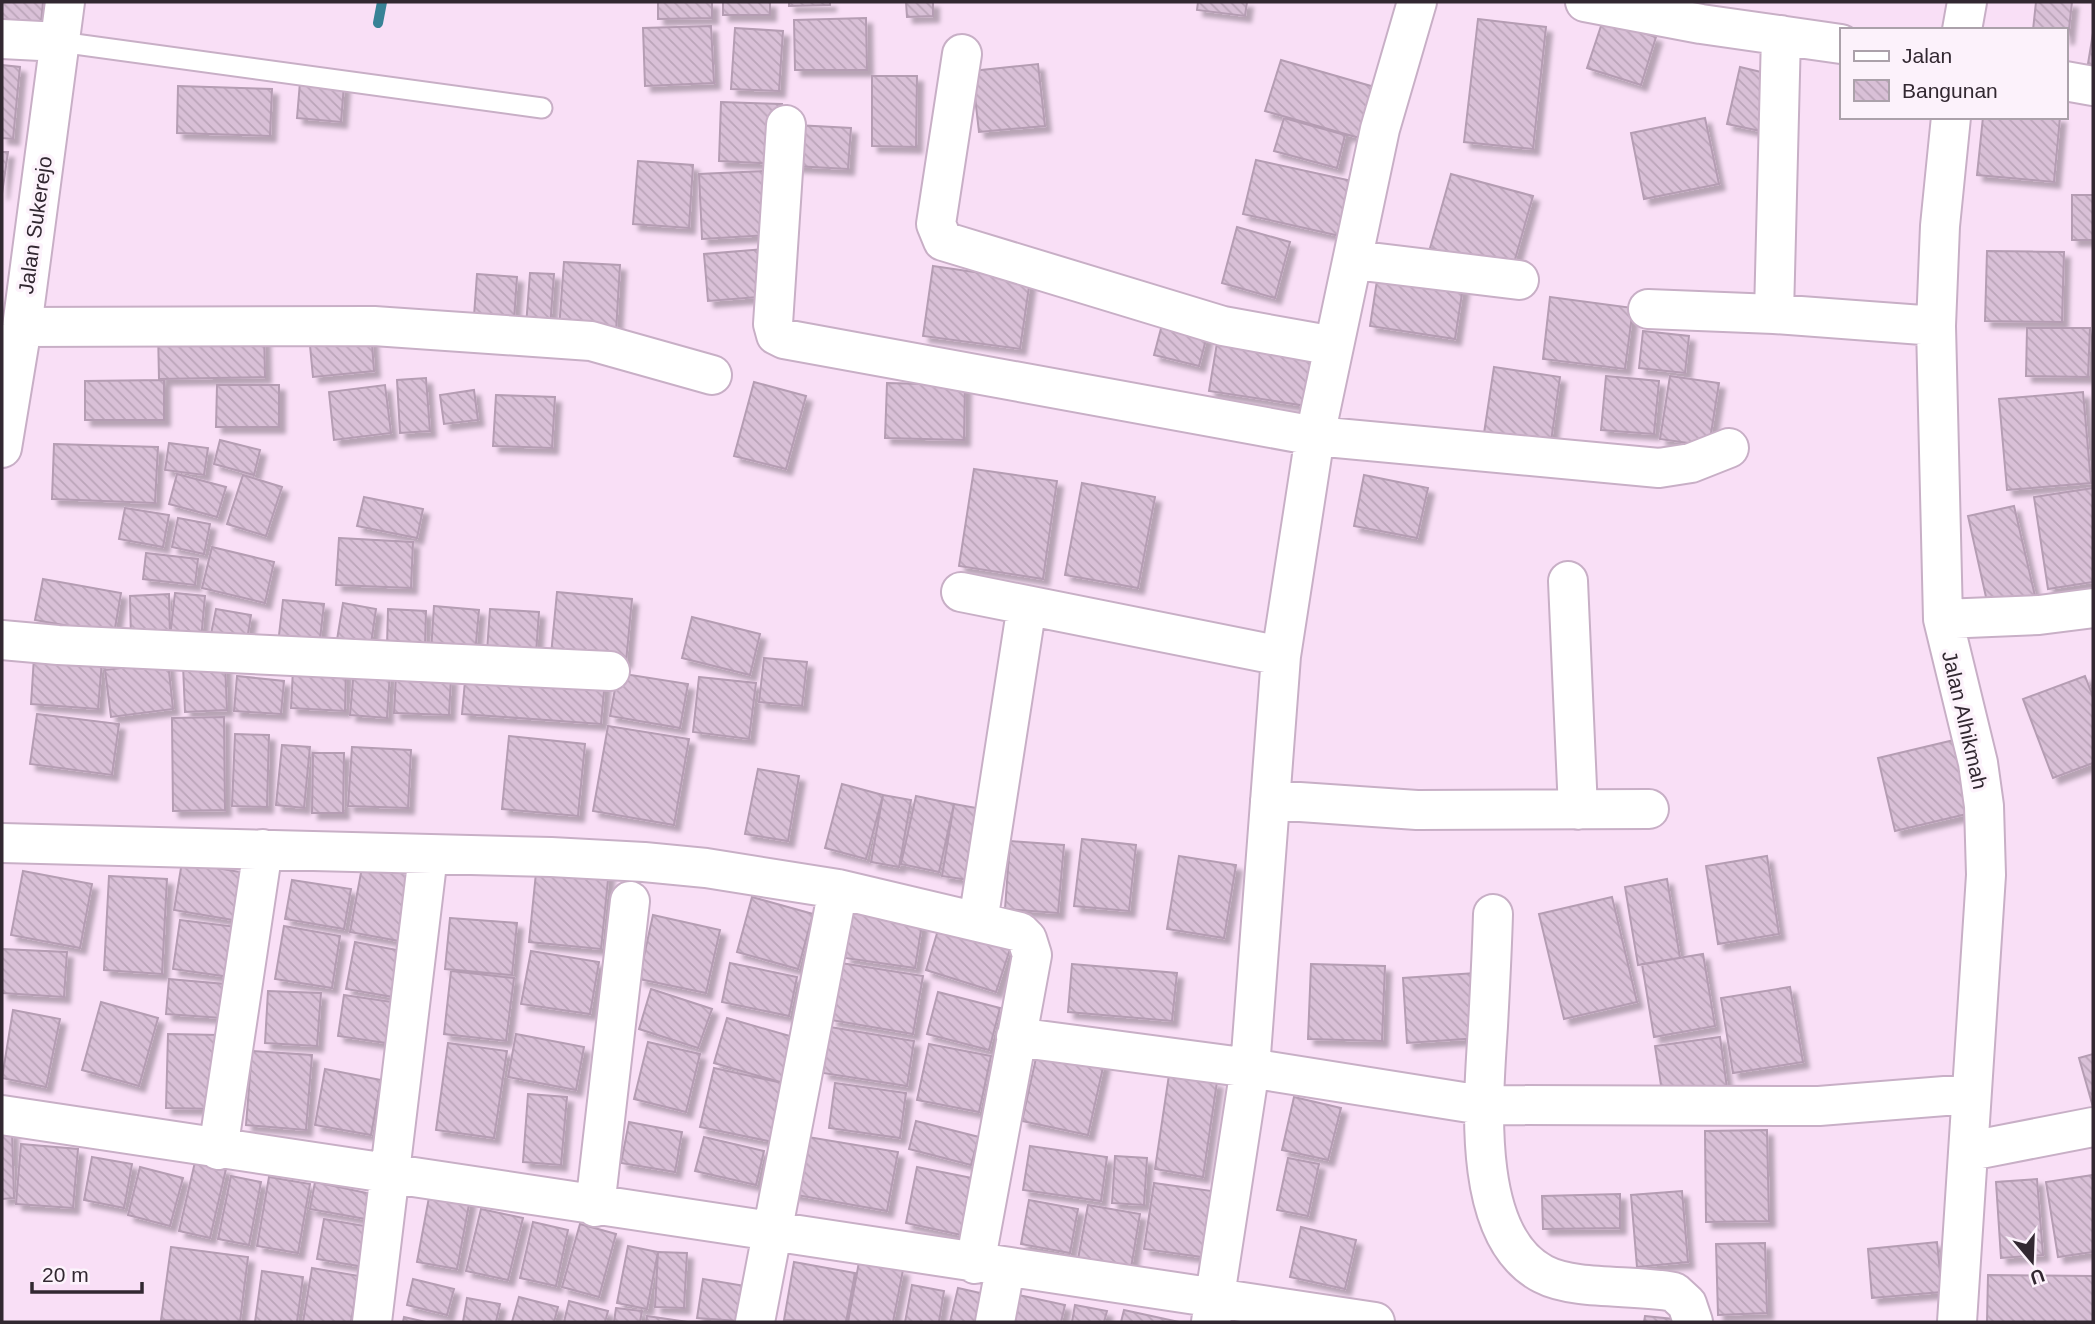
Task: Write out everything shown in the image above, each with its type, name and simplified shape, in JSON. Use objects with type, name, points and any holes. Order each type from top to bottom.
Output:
[{"type":"street","name":"Jalan Sukerejo","points":[[2,448],[22,327],[65,2]]},
{"type":"street","points":[[1213,1311],[1250,1068],[1281,656],[1315,436],[1380,129],[1417,2]]},
{"type":"street","points":[[1585,2],[1840,44]]},
{"type":"street","points":[[1962,28],[1967,2]]},
{"type":"street","points":[[1774,314],[1780,35]]},
{"type":"street","points":[[2,39],[60,42]]},
{"type":"street","points":[[962,54],[936,224],[943,241],[1223,326],[1334,346]]},
{"type":"street","points":[[2067,81],[2093,86]]},
{"type":"street","name":"Jalan Alhikmah","points":[[1951,119],[1940,226],[1936,326],[1942,619],[1978,763],[1984,806],[1985,924],[1970,1094],[1970,1151],[1957,1322]]},
{"type":"street","points":[[786,125],[773,324],[773,331],[779,337],[1315,436],[1659,468],[1691,463],[1729,448]]},
{"type":"street","points":[[1354,260],[1519,280]]},
{"type":"street","points":[[1647,309],[1774,314],[1936,326]]},
{"type":"street","points":[[22,327],[374,326],[591,341],[712,375]]},
{"type":"street","points":[[1568,581],[1578,810]]},
{"type":"street","points":[[961,592],[1281,656]]},
{"type":"street","points":[[978,922],[1027,605]]},
{"type":"street","points":[[1942,619],[2029,616],[2093,608]]},
{"type":"street","points":[[2,640],[58,645],[610,671]]},
{"type":"street","points":[[1270,800],[1417,810],[1649,809]]},
{"type":"street","points":[[2,843],[551,857],[644,862],[706,868],[838,889],[1020,932],[1030,946],[1032,955],[1016,1037],[990,1266],[995,1322]]},
{"type":"street","points":[[218,1150],[263,849]]},
{"type":"street","points":[[372,1322],[392,1176],[428,855]]},
{"type":"street","points":[[755,1322],[838,889]]},
{"type":"street","points":[[595,1207],[630,901]]},
{"type":"street","points":[[1493,914],[1482,1105],[1490,1187],[1505,1230],[1527,1263],[1544,1275],[1565,1281],[1674,1292],[1687,1304],[1693,1322]]},
{"type":"street","points":[[1016,1037],[1250,1068],[1482,1105],[1806,1106],[1970,1094]]},
{"type":"street","points":[[2,1115],[990,1266],[1213,1311],[1375,1322]]},
{"type":"street","points":[[1970,1151],[2093,1127]]},
{"type":"lane","points":[[60,42],[542,108]]},
{"type":"building","points":[[2,2],[43,2],[41,23],[2,19]]},
{"type":"building","points":[[658,2],[712,2],[712,18],[658,19]]},
{"type":"building","points":[[723,2],[770,2],[770,15],[723,15]]},
{"type":"building","points":[[789,2],[830,2],[830,5],[789,6]]},
{"type":"building","points":[[906,2],[933,2],[933,16],[907,17]]},
{"type":"building","points":[[1198,2],[1247,2],[1245,16],[1197,10]]},
{"type":"building","points":[[2036,2],[2072,2],[2068,38],[2067,28],[2033,28]]},
{"type":"building","points":[[866,18],[867,70],[795,70],[794,20]]},
{"type":"building","points":[[1478,19],[1546,27],[1533,149],[1464,142]]},
{"type":"building","points":[[1603,20],[1656,37],[1641,85],[1587,68]]},
{"type":"building","points":[[711,26],[714,83],[645,86],[643,28]]},
{"type":"building","points":[[735,28],[783,31],[779,91],[731,89]]},
{"type":"building","points":[[2093,33],[2093,71],[2087,70]]},
{"type":"building","points":[[1281,60],[1378,88],[1363,139],[1265,111]]},
{"type":"building","points":[[1038,64],[1045,126],[979,132],[972,71]]},
{"type":"building","points":[[2,65],[20,67],[13,139],[2,138]]},
{"type":"building","points":[[1740,67],[1778,76],[1765,132],[1727,124]]},
{"type":"building","points":[[872,76],[917,76],[916,147],[872,146]]},
{"type":"building","points":[[300,82],[344,85],[341,122],[297,118]]},
{"type":"building","points":[[178,86],[272,89],[270,136],[177,133]]},
{"type":"building","points":[[721,102],[782,104],[779,164],[719,161]]},
{"type":"building","points":[[1284,118],[1345,135],[1337,168],[1274,151]]},
{"type":"building","points":[[1705,118],[1719,184],[1644,199],[1631,133]]},
{"type":"building","points":[[1983,119],[2060,119],[2054,182],[1977,175]]},
{"type":"building","points":[[796,125],[851,128],[848,169],[794,166]]},
{"type":"building","points":[[2,152],[8,152],[2,194]]},
{"type":"building","points":[[1256,160],[1352,181],[1340,236],[1243,214]]},
{"type":"building","points":[[638,161],[693,165],[689,228],[633,224]]},
{"type":"building","points":[[765,171],[768,235],[702,239],[699,174]]},
{"type":"building","points":[[1451,174],[1533,196],[1512,270],[1430,248]]},
{"type":"building","points":[[2072,195],[2093,195],[2093,240],[2072,240]]},
{"type":"building","points":[[1237,227],[1290,242],[1275,298],[1222,283]]},
{"type":"building","points":[[765,249],[770,296],[708,301],[704,254]]},
{"type":"building","points":[[1987,251],[2064,252],[2062,322],[1985,321]]},
{"type":"building","points":[[564,262],[620,265],[616,332],[559,329]]},
{"type":"building","points":[[933,266],[1030,280],[1020,349],[923,336]]},
{"type":"building","points":[[530,273],[554,274],[550,328],[526,326]]},
{"type":"building","points":[[477,274],[517,277],[514,320],[474,316]]},
{"type":"building","points":[[1378,274],[1463,287],[1455,339],[1370,326]]},
{"type":"building","points":[[1550,297],[1633,308],[1625,369],[1543,359]]},
{"type":"building","points":[[1164,317],[1209,328],[1199,366],[1154,355]]},
{"type":"building","points":[[264,328],[265,377],[159,379],[158,330]]},
{"type":"building","points":[[2027,328],[2090,328],[2088,377],[2026,376]]},
{"type":"building","points":[[371,330],[374,371],[313,377],[309,335]]},
{"type":"building","points":[[1219,331],[1323,347],[1313,407],[1209,391]]},
{"type":"building","points":[[1643,331],[1689,336],[1685,373],[1639,368]]},
{"type":"building","points":[[1494,367],[1560,377],[1550,449],[1483,440]]},
{"type":"building","points":[[1606,376],[1659,381],[1654,434],[1601,430]]},
{"type":"building","points":[[1670,376],[1719,383],[1709,446],[1660,439]]},
{"type":"building","points":[[426,378],[430,431],[400,433],[397,380]]},
{"type":"building","points":[[164,380],[164,420],[85,420],[85,381]]},
{"type":"building","points":[[754,382],[806,396],[786,469],[734,456]]},
{"type":"building","points":[[887,383],[965,385],[964,440],[885,438]]},
{"type":"building","points":[[217,385],[279,385],[279,427],[216,427]]},
{"type":"building","points":[[385,385],[391,433],[334,440],[329,392]]},
{"type":"building","points":[[474,390],[478,420],[444,424],[440,395]]},
{"type":"building","points":[[2083,392],[2091,483],[2007,490],[1999,399]]},
{"type":"building","points":[[496,395],[555,397],[552,448],[493,446]]},
{"type":"building","points":[[220,440],[260,450],[254,475],[214,464]]},
{"type":"building","points":[[169,443],[208,448],[204,475],[165,470]]},
{"type":"building","points":[[54,444],[158,447],[155,503],[52,499]]},
{"type":"building","points":[[974,469],[1057,481],[1043,579],[959,566]]},
{"type":"building","points":[[177,474],[226,487],[217,517],[169,504]]},
{"type":"building","points":[[243,475],[282,487],[266,536],[227,524]]},
{"type":"building","points":[[1364,475],[1428,488],[1417,538],[1354,526]]},
{"type":"building","points":[[1082,483],[1155,497],[1138,588],[1065,575]]},
{"type":"building","points":[[2093,488],[2093,582],[2048,589],[2034,497]]},
{"type":"building","points":[[364,497],[423,509],[417,538],[357,526]]},
{"type":"building","points":[[2014,506],[2035,596],[1988,606],[1968,516]]},
{"type":"building","points":[[125,508],[169,515],[163,547],[119,539]]},
{"type":"building","points":[[178,518],[210,524],[204,554],[172,547]]},
{"type":"building","points":[[339,538],[413,542],[411,588],[336,585]]},
{"type":"building","points":[[212,547],[274,562],[265,603],[202,588]]},
{"type":"building","points":[[146,553],[198,559],[195,585],[143,579]]},
{"type":"building","points":[[43,579],[121,593],[114,634],[35,620]]},
{"type":"building","points":[[557,592],[632,599],[626,662],[551,655]]},
{"type":"building","points":[[175,593],[205,596],[201,640],[170,637]]},
{"type":"building","points":[[169,594],[170,637],[131,639],[130,596]]},
{"type":"building","points":[[283,600],[324,604],[319,648],[278,644]]},
{"type":"building","points":[[343,603],[376,609],[370,651],[336,646]]},
{"type":"building","points":[[434,606],[479,610],[475,654],[431,651]]},
{"type":"building","points":[[216,609],[251,615],[247,640],[211,634]]},
{"type":"building","points":[[388,609],[426,611],[425,647],[387,646]]},
{"type":"building","points":[[490,609],[539,612],[536,654],[487,651]]},
{"type":"building","points":[[692,617],[760,634],[750,675],[682,658]]},
{"type":"building","points":[[34,657],[102,661],[98,709],[31,704]]},
{"type":"building","points":[[764,658],[807,662],[802,706],[759,702]]},
{"type":"building","points":[[168,662],[173,709],[111,717],[105,670]]},
{"type":"building","points":[[225,663],[227,710],[185,712],[183,665]]},
{"type":"building","points":[[293,669],[346,671],[345,711],[291,708]]},
{"type":"building","points":[[354,669],[390,672],[387,718],[350,715]]},
{"type":"building","points":[[466,670],[605,680],[601,724],[462,714]]},
{"type":"building","points":[[618,673],[688,684],[680,728],[610,716]]},
{"type":"building","points":[[396,675],[451,678],[449,715],[394,713]]},
{"type":"building","points":[[237,676],[284,681],[281,714],[234,711]]},
{"type":"building","points":[[2085,676],[2093,697],[2093,763],[2053,778],[2023,699]]},
{"type":"building","points":[[699,677],[756,683],[749,739],[693,732]]},
{"type":"building","points":[[37,714],[119,724],[112,775],[30,764]]},
{"type":"building","points":[[224,717],[225,810],[173,811],[172,718]]},
{"type":"building","points":[[608,726],[689,739],[674,825],[593,811]]},
{"type":"building","points":[[235,734],[269,735],[267,807],[232,806]]},
{"type":"building","points":[[509,736],[585,744],[578,816],[502,809]]},
{"type":"building","points":[[1954,740],[1971,813],[1895,831],[1878,758]]},
{"type":"building","points":[[282,745],[310,747],[304,808],[276,805]]},
{"type":"building","points":[[352,747],[411,750],[408,808],[348,806]]},
{"type":"building","points":[[313,753],[344,753],[343,813],[312,813]]},
{"type":"building","points":[[758,769],[799,776],[788,841],[745,834]]},
{"type":"building","points":[[842,784],[883,795],[866,859],[825,848]]},
{"type":"building","points":[[883,795],[911,800],[899,867],[871,862]]},
{"type":"building","points":[[916,796],[954,804],[939,872],[901,864]]},
{"type":"building","points":[[954,804],[993,811],[982,882],[942,876]]},
{"type":"building","points":[[1082,839],[1136,845],[1129,911],[1074,906]]},
{"type":"building","points":[[1010,841],[1064,845],[1058,913],[1005,909]]},
{"type":"building","points":[[1179,856],[1236,865],[1224,938],[1167,929]]},
{"type":"building","points":[[1767,856],[1779,934],[1718,944],[1706,866]]},
{"type":"building","points":[[182,862],[240,872],[233,920],[174,910]]},
{"type":"building","points":[[363,862],[412,871],[399,941],[350,932]]},
{"type":"building","points":[[537,863],[609,870],[601,949],[529,942]]},
{"type":"building","points":[[23,871],[92,884],[80,948],[11,935]]},
{"type":"building","points":[[109,876],[167,879],[162,974],[104,970]]},
{"type":"building","points":[[1667,879],[1680,958],[1638,965],[1625,887]]},
{"type":"building","points":[[292,880],[351,889],[344,929],[285,919]]},
{"type":"building","points":[[752,897],[813,914],[798,969],[737,952]]},
{"type":"building","points":[[1612,897],[1637,1002],[1564,1019],[1539,914]]},
{"type":"building","points":[[852,908],[923,918],[915,968],[845,958]]},
{"type":"building","points":[[653,915],[720,930],[706,993],[639,979]]},
{"type":"building","points":[[450,918],[517,923],[512,975],[445,969]]},
{"type":"building","points":[[180,920],[237,927],[230,977],[173,969]]},
{"type":"building","points":[[941,920],[1012,943],[996,992],[926,970]]},
{"type":"building","points":[[284,926],[340,936],[332,988],[275,979]]},
{"type":"building","points":[[355,942],[402,951],[393,997],[346,989]]},
{"type":"building","points":[[2,949],[67,952],[64,997],[2,993]]},
{"type":"building","points":[[531,951],[599,962],[590,1014],[521,1004]]},
{"type":"building","points":[[1703,954],[1715,1026],[1654,1037],[1642,964]]},
{"type":"building","points":[[730,963],[797,977],[789,1016],[722,1002]]},
{"type":"building","points":[[841,963],[923,976],[913,1034],[831,1020]]},
{"type":"building","points":[[1072,964],[1177,973],[1172,1021],[1068,1012]]},
{"type":"building","points":[[1311,964],[1385,966],[1382,1041],[1308,1039]]},
{"type":"building","points":[[451,971],[514,978],[506,1041],[444,1034]]},
{"type":"building","points":[[1475,973],[1479,1038],[1407,1043],[1403,978]]},
{"type":"building","points":[[169,979],[225,984],[222,1018],[166,1014]]},
{"type":"building","points":[[1790,987],[1803,1062],[1733,1073],[1721,998]]},
{"type":"building","points":[[651,989],[712,1009],[698,1048],[639,1029]]},
{"type":"building","points":[[268,991],[321,993],[317,1046],[265,1043]]},
{"type":"building","points":[[938,992],[1000,1008],[989,1050],[927,1034]]},
{"type":"building","points":[[344,995],[392,1002],[386,1043],[338,1036]]},
{"type":"building","points":[[101,1002],[158,1018],[139,1086],[82,1070]]},
{"type":"building","points":[[13,1010],[60,1019],[46,1087],[2,1078]]},
{"type":"building","points":[[727,1018],[800,1039],[787,1084],[714,1063]]},
{"type":"building","points":[[830,1027],[914,1041],[907,1086],[823,1073]]},
{"type":"building","points":[[168,1034],[220,1035],[218,1109],[166,1108]]},
{"type":"building","points":[[516,1034],[584,1047],[576,1090],[508,1077]]},
{"type":"building","points":[[1720,1037],[1727,1088],[1663,1098],[1655,1046]]},
{"type":"building","points":[[648,1042],[700,1054],[686,1112],[634,1099]]},
{"type":"building","points":[[448,1043],[507,1051],[494,1138],[436,1130]]},
{"type":"building","points":[[929,1044],[991,1056],[979,1112],[917,1100]]},
{"type":"building","points":[[1038,1049],[1104,1063],[1088,1135],[1022,1121]]},
{"type":"building","points":[[252,1051],[312,1055],[306,1130],[246,1125]]},
{"type":"building","points":[[2093,1054],[2093,1107],[2079,1058]]},
{"type":"building","points":[[714,1068],[787,1084],[773,1142],[700,1127]]},
{"type":"building","points":[[325,1069],[381,1080],[371,1135],[315,1125]]},
{"type":"building","points":[[1169,1075],[1217,1082],[1203,1177],[1155,1169]]},
{"type":"building","points":[[835,1083],[906,1093],[900,1138],[829,1128]]},
{"type":"building","points":[[528,1094],[567,1097],[561,1165],[523,1162]]},
{"type":"building","points":[[1294,1097],[1341,1108],[1328,1160],[1282,1150]]},
{"type":"building","points":[[916,1121],[979,1137],[971,1165],[909,1149]]},
{"type":"building","points":[[629,1122],[682,1132],[675,1172],[621,1163]]},
{"type":"building","points":[[1767,1130],[1769,1221],[1706,1222],[1705,1131]]},
{"type":"building","points":[[12,1131],[14,1198],[2,1199],[2,1132]]},
{"type":"building","points":[[802,1136],[898,1152],[887,1211],[791,1194]]},
{"type":"building","points":[[704,1137],[764,1151],[756,1185],[695,1171]]},
{"type":"building","points":[[21,1144],[78,1149],[73,1208],[16,1204]]},
{"type":"building","points":[[1030,1146],[1107,1157],[1101,1201],[1023,1190]]},
{"type":"building","points":[[1115,1156],[1147,1158],[1144,1205],[1112,1203]]},
{"type":"building","points":[[92,1157],[132,1164],[124,1208],[84,1200]]},
{"type":"building","points":[[1288,1158],[1319,1164],[1308,1216],[1277,1210]]},
{"type":"building","points":[[195,1162],[226,1169],[210,1238],[179,1231]]},
{"type":"building","points":[[140,1167],[183,1178],[170,1226],[128,1215]]},
{"type":"building","points":[[917,1167],[977,1179],[966,1236],[906,1223]]},
{"type":"building","points":[[2093,1175],[2093,1252],[2058,1257],[2046,1182]]},
{"type":"building","points":[[231,1176],[261,1182],[249,1245],[218,1239]]},
{"type":"building","points":[[269,1177],[310,1184],[298,1253],[257,1246]]},
{"type":"building","points":[[2037,1179],[2043,1255],[2001,1258],[1996,1182]]},
{"type":"building","points":[[315,1182],[376,1195],[371,1220],[310,1209]]},
{"type":"building","points":[[1154,1183],[1219,1192],[1209,1258],[1144,1249]]},
{"type":"building","points":[[1682,1191],[1688,1262],[1637,1267],[1631,1195]]},
{"type":"building","points":[[430,1192],[470,1199],[457,1269],[417,1262]]},
{"type":"building","points":[[1620,1194],[1620,1228],[1543,1229],[1542,1196]]},
{"type":"building","points":[[1029,1200],[1078,1209],[1070,1253],[1021,1244]]},
{"type":"building","points":[[1088,1205],[1140,1214],[1131,1268],[1078,1259]]},
{"type":"building","points":[[481,1209],[523,1218],[508,1280],[466,1271]]},
{"type":"building","points":[[324,1219],[370,1227],[364,1267],[317,1259]]},
{"type":"building","points":[[533,1222],[568,1230],[556,1286],[520,1278]]},
{"type":"building","points":[[580,1224],[616,1234],[599,1297],[562,1287]]},
{"type":"building","points":[[1301,1227],[1356,1240],[1345,1289],[1290,1277]]},
{"type":"building","points":[[1937,1242],[1942,1292],[1872,1298],[1868,1249]]},
{"type":"building","points":[[1765,1243],[1767,1313],[1718,1315],[1716,1244]]},
{"type":"building","points":[[628,1246],[658,1252],[647,1309],[617,1303]]},
{"type":"building","points":[[171,1247],[248,1257],[240,1322],[161,1320]]},
{"type":"building","points":[[658,1252],[687,1253],[684,1308],[655,1307]]},
{"type":"building","points":[[794,1262],[855,1273],[846,1322],[784,1320]]},
{"type":"building","points":[[859,1262],[903,1270],[893,1322],[848,1322]]},
{"type":"building","points":[[312,1268],[359,1276],[351,1322],[303,1322]]},
{"type":"building","points":[[262,1271],[303,1277],[297,1322],[255,1322]]},
{"type":"building","points":[[1988,1275],[2093,1276],[2093,1322],[1987,1322]]},
{"type":"building","points":[[413,1279],[454,1289],[447,1315],[407,1305]]},
{"type":"building","points":[[703,1279],[757,1288],[752,1322],[697,1318]]},
{"type":"building","points":[[912,1285],[944,1291],[939,1322],[905,1322]]},
{"type":"building","points":[[958,1288],[998,1297],[992,1322],[950,1322]]},
{"type":"building","points":[[1014,1294],[1065,1305],[1061,1322],[1008,1322]]},
{"type":"building","points":[[519,1297],[558,1307],[554,1322],[512,1322]]},
{"type":"building","points":[[467,1298],[500,1304],[496,1322],[463,1322]]},
{"type":"building","points":[[569,1301],[608,1311],[605,1322],[564,1322]]},
{"type":"building","points":[[1075,1305],[1107,1311],[1104,1322],[1072,1322]]},
{"type":"building","points":[[616,1308],[642,1311],[640,1322],[614,1322]]},
{"type":"building","points":[[1124,1310],[1179,1322],[1121,1322]]},
{"type":"building","points":[[647,1316],[688,1322],[646,1322]]},
{"type":"building","points":[[1645,1316],[1683,1320],[1683,1322],[1644,1322]]},
{"type":"building","points":[[404,1317],[426,1322],[403,1322]]},
{"type":"waterway","points":[[378,23],[382,2]]}]
